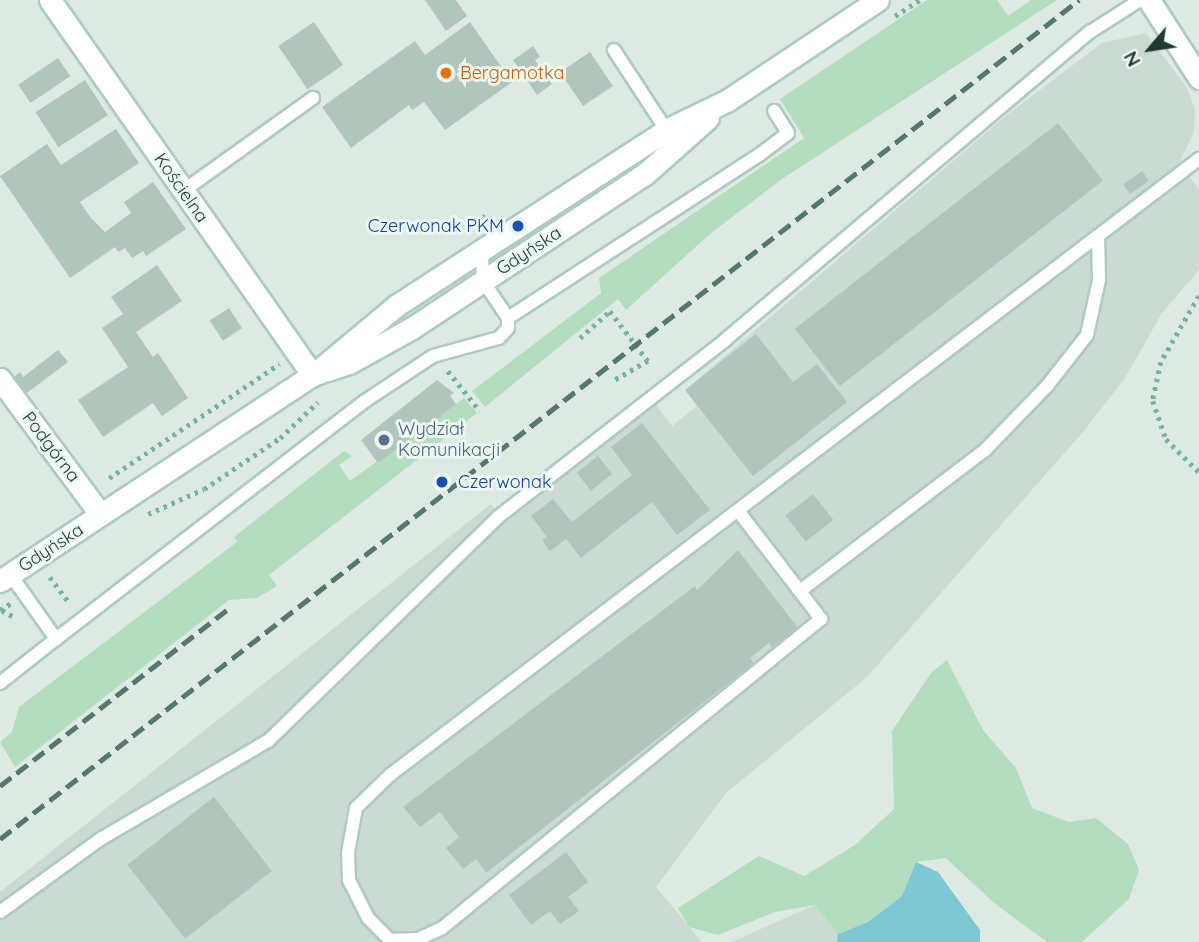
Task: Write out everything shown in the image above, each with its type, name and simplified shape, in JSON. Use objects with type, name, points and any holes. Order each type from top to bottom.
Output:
[{"type":"main road","name":"Kościelna","points":[[50,0],[313,375]]},
{"type":"main road","name":"Gdyńska","points":[[5,578],[313,375],[397,305],[482,250],[672,137],[878,0]]},
{"type":"main road","points":[[1149,0],[1199,78]]},
{"type":"main road","name":"Gdyńska","points":[[313,375],[349,363],[483,281],[645,174],[672,137]]},
{"type":"main road","name":"Podgórna","points":[[0,379],[101,515]]},
{"type":"lane","points":[[0,912],[99,840],[268,741],[498,517],[726,340],[1079,40],[1140,0]]},
{"type":"lane","points":[[614,50],[672,137]]},
{"type":"lane","points":[[183,191],[313,98]]},
{"type":"lane","points":[[508,318],[769,148],[788,133],[774,111]]},
{"type":"lane","points":[[739,512],[821,619],[807,635],[442,928],[418,939],[390,940],[368,918],[349,880],[348,853],[356,807],[390,775],[739,512],[1199,159]]},
{"type":"lane","points":[[800,591],[985,450],[1047,386],[1087,335],[1099,281],[1098,236]]},
{"type":"lane","points":[[0,683],[365,401],[433,356],[499,338],[508,328],[508,318],[483,281],[482,250]]},
{"type":"lane","points":[[5,578],[56,639]]},
{"type":"path","points":[[1199,296],[1161,362],[1153,401],[1166,439],[1199,472]]},
{"type":"path","points":[[580,338],[610,311],[648,361],[614,381]]},
{"type":"path","points":[[86,493],[296,353]]},
{"type":"path","points":[[450,373],[480,411]]},
{"type":"path","points":[[50,577],[82,620]]},
{"type":"shaded area","points":[[1146,33],[1187,88],[1195,109],[1194,132],[1179,163],[1199,189],[1199,270],[1162,313],[1125,378],[1083,432],[867,677],[726,793],[656,887],[702,942],[0,942],[0,892],[491,504],[495,509],[646,392],[672,426],[697,406],[685,390],[1008,114],[1102,43]]},
{"type":"shaded area","points":[[815,905],[845,942],[731,942]]},
{"type":"green space","points":[[927,0],[997,0],[1008,16],[1031,0],[1057,0],[782,179],[710,234],[626,310],[618,299],[485,407],[472,391],[601,293],[599,278],[804,138],[780,99]]},
{"type":"green space","points":[[464,398],[477,413],[269,575],[277,586],[257,598],[229,600],[15,767],[0,742],[12,732],[19,707],[237,542],[234,537],[344,451],[352,456],[339,465],[350,481]]},
{"type":"green space","points":[[947,660],[983,730],[1016,768],[1032,808],[1069,822],[1096,818],[1128,844],[1139,870],[1129,899],[1082,942],[1047,942],[994,903],[946,858],[916,862],[902,896],[868,922],[838,934],[815,905],[775,912],[718,935],[689,927],[678,908],[759,856],[804,876],[855,845],[894,809],[892,731],[931,673]]},
{"type":"water","points":[[916,862],[938,872],[980,930],[980,942],[837,942],[838,934],[868,922],[902,896]]},
{"type":"building","points":[[425,0],[456,0],[467,16],[446,31]]},
{"type":"building","points":[[314,22],[343,65],[307,89],[278,46]]},
{"type":"building","name":"Bergamotka","points":[[470,22],[512,82],[445,130],[424,102],[412,110],[409,105],[351,148],[322,107],[415,41],[425,55]]},
{"type":"building","points":[[533,46],[540,57],[535,60],[552,84],[537,95],[513,60]]},
{"type":"building","points":[[590,52],[613,86],[583,106],[560,72]]},
{"type":"building","points":[[58,58],[70,76],[31,103],[18,85]]},
{"type":"building","points":[[85,80],[108,115],[58,147],[36,112]]},
{"type":"building","points":[[1058,123],[1103,181],[840,386],[795,329]]},
{"type":"building","points":[[116,129],[139,163],[80,202],[91,218],[105,232],[131,213],[124,202],[153,182],[186,229],[146,256],[143,251],[132,258],[125,248],[118,252],[115,247],[70,278],[0,176],[47,144],[61,165]]},
{"type":"building","points":[[1142,171],[1149,181],[1130,194],[1123,184]]},
{"type":"building","points":[[157,265],[182,301],[136,332],[153,357],[158,353],[188,398],[162,416],[153,403],[103,437],[78,400],[128,367],[102,328],[123,314],[111,297]]},
{"type":"building","points":[[229,308],[242,328],[223,341],[210,321]]},
{"type":"building","points":[[756,334],[793,382],[817,364],[847,402],[753,476],[685,390]]},
{"type":"building","points":[[58,350],[68,362],[23,396],[11,380],[20,372],[23,377]]},
{"type":"building","points":[[437,380],[454,393],[450,396],[456,404],[378,463],[361,440]]},
{"type":"building","points":[[642,423],[710,510],[677,535],[652,502],[581,558],[566,539],[550,551],[542,540],[547,537],[531,516],[553,499],[572,522],[632,475],[611,447]]},
{"type":"building","points":[[598,456],[612,474],[591,491],[577,473]]},
{"type":"building","points":[[813,494],[833,520],[806,542],[785,516]]},
{"type":"building","points":[[738,550],[798,628],[772,648],[769,643],[750,658],[754,663],[486,873],[476,859],[463,869],[446,848],[459,837],[440,812],[420,827],[403,807],[695,586],[697,590]]},
{"type":"building","points":[[214,797],[272,871],[185,939],[127,865]]},
{"type":"building","points":[[566,852],[588,882],[568,897],[579,911],[560,924],[550,911],[531,925],[509,895]]},
{"type":"railway","points":[[0,839],[1079,0]]},
{"type":"railway","points":[[0,786],[227,610]]},
{"type":"place","name":"Bergamotka","points":[[446,73]]},
{"type":"place","name":"Czerwonak PKM","points":[[518,226]]},
{"type":"place","name":"Wydział Komunikacji","points":[[384,440]]},
{"type":"place","name":"Czerwonak","points":[[442,482]]}]
